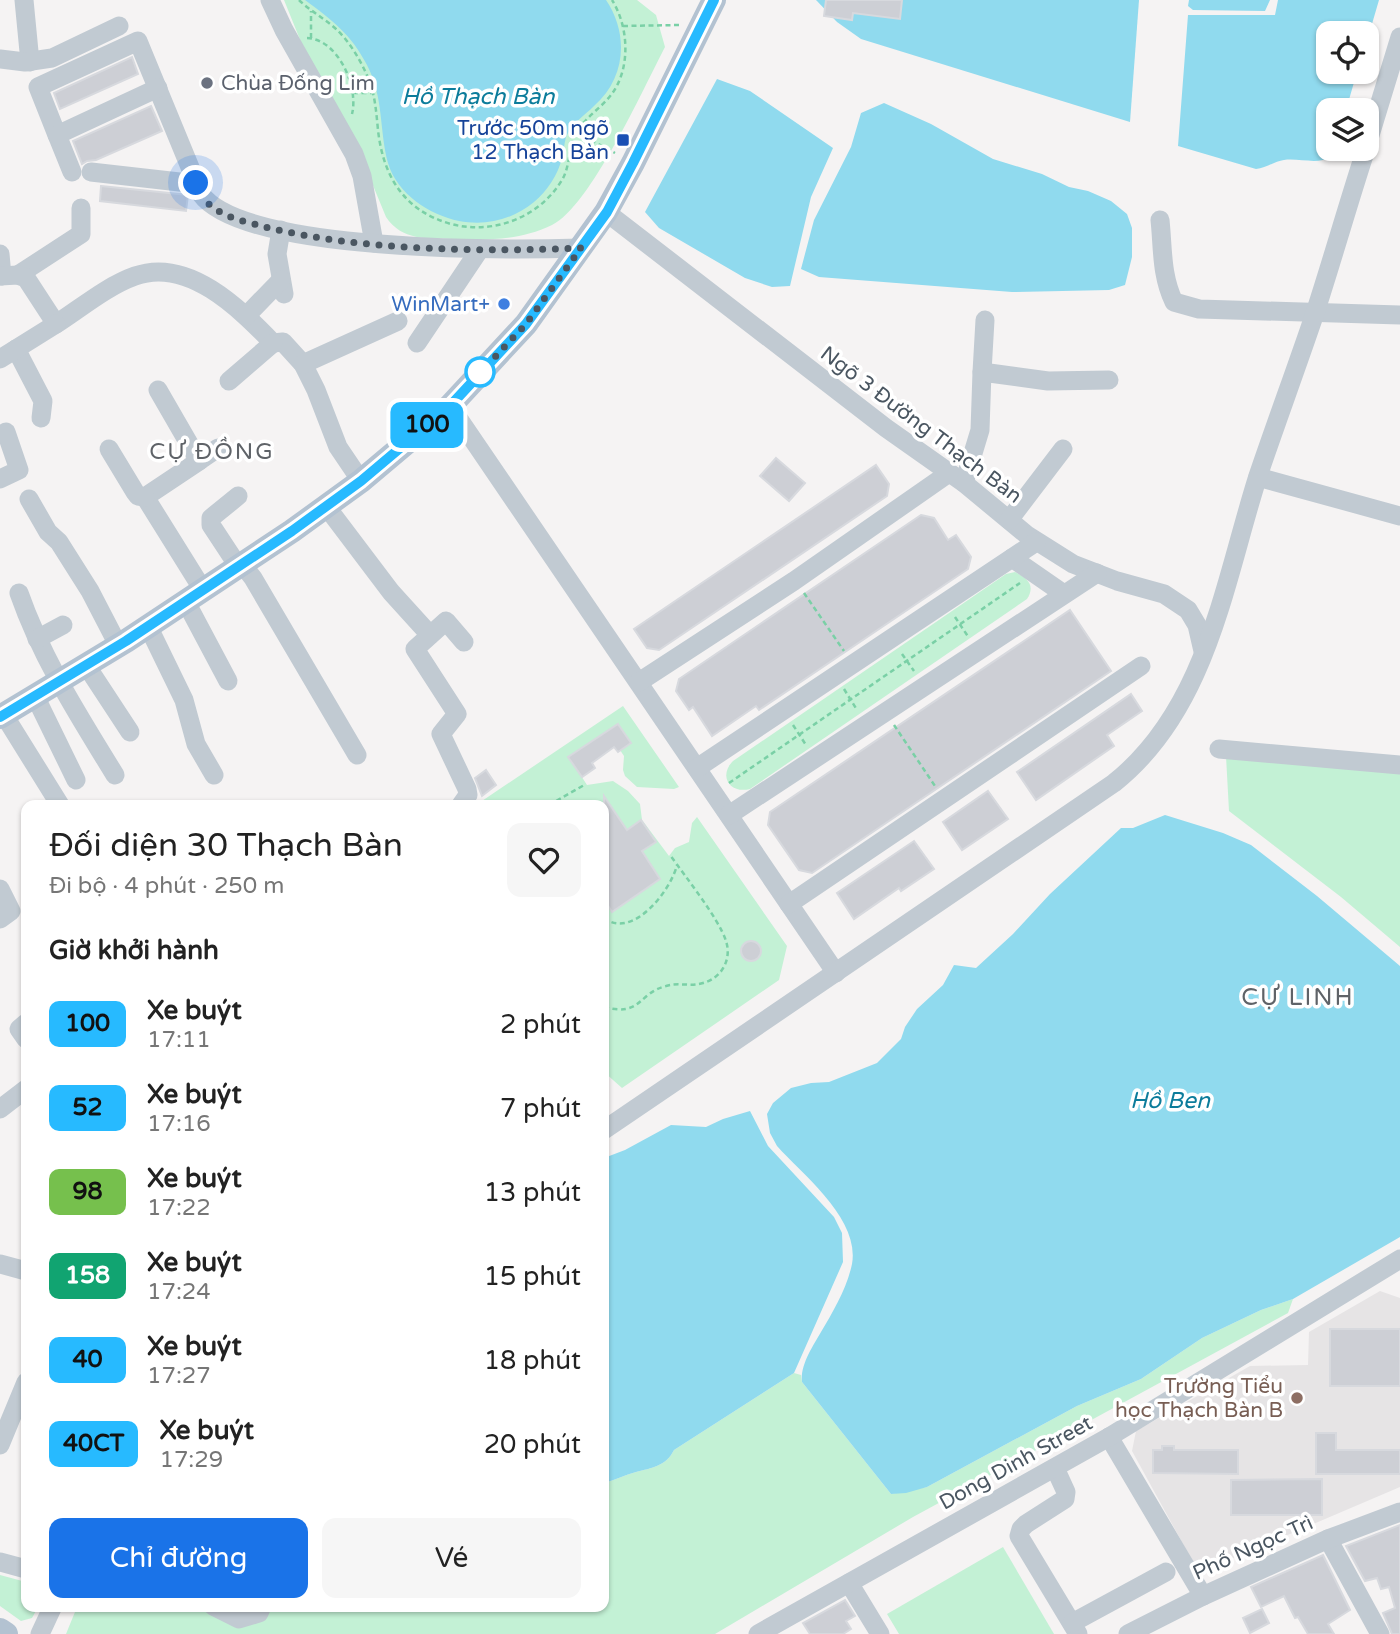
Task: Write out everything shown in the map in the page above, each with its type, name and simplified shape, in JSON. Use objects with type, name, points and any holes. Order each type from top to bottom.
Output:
[{"type":"main road","points":[[2,716],[195,596],[326,506],[361,481],[450,406],[526,324],[607,212],[714,0]]},
{"type":"main road","points":[[0,1630],[6,1634]]},
{"type":"street","points":[[24,0],[30,62]]},
{"type":"street","points":[[270,0],[290,42],[354,153],[362,176],[374,243]]},
{"type":"street","points":[[0,59],[30,62],[64,54],[119,26]]},
{"type":"street","points":[[1379,105],[1400,37]]},
{"type":"street","points":[[197,184],[82,172],[57,135],[38,88],[138,41],[197,184],[208,204],[220,212],[281,230],[345,241],[480,249],[581,248]]},
{"type":"street","points":[[57,135],[158,88]]},
{"type":"street","points":[[609,1127],[1127,772],[1161,733],[1204,656],[1258,477],[1314,313],[1362,161]]},
{"type":"street","points":[[7,276],[81,234],[81,208]]},
{"type":"street","name":"Ngõ 3 Đường Thạch Bàn","points":[[607,212],[1036,542],[1073,564],[1164,594],[1188,610],[1197,625],[1204,656]]},
{"type":"street","points":[[1160,220],[1163,268],[1174,302],[1199,309],[1400,315]]},
{"type":"street","points":[[246,316],[283,287],[276,250],[281,230]]},
{"type":"street","points":[[417,343],[480,249]]},
{"type":"street","points":[[0,254],[7,276]]},
{"type":"street","points":[[41,418],[43,401],[8,354],[117,285],[143,274],[184,274],[246,316],[273,343]]},
{"type":"street","points":[[7,276],[26,278],[56,324]]},
{"type":"street","points":[[639,682],[956,478],[980,430],[985,320]]},
{"type":"street","points":[[303,364],[398,321]]},
{"type":"street","points":[[229,381],[273,343],[283,342],[303,364],[338,447],[361,481]]},
{"type":"street","points":[[982,372],[1048,381],[1109,380]]},
{"type":"street","points":[[158,390],[199,461]]},
{"type":"street","points":[[450,406],[836,973]]},
{"type":"street","points":[[0,479],[19,470],[6,432]]},
{"type":"street","points":[[110,449],[135,492],[138,496],[145,497],[218,448]]},
{"type":"street","points":[[1009,520],[1063,449]]},
{"type":"street","points":[[1258,477],[1400,516]]},
{"type":"street","points":[[238,496],[215,513],[211,518],[211,525],[240,565],[253,578],[358,755]]},
{"type":"street","points":[[145,497],[195,596],[228,681]]},
{"type":"street","points":[[29,499],[48,532],[58,542],[90,591],[118,645]]},
{"type":"street","points":[[326,506],[391,592],[430,635]]},
{"type":"street","points":[[697,768],[1036,542]]},
{"type":"street","points":[[1012,558],[1064,594]]},
{"type":"street","points":[[729,815],[1097,573]]},
{"type":"street","points":[[19,593],[37,639],[58,680],[115,775]]},
{"type":"street","points":[[464,642],[446,621],[415,649],[457,714],[441,734],[467,789],[468,796],[465,800]]},
{"type":"street","points":[[37,639],[64,625]]},
{"type":"street","points":[[148,626],[184,700],[196,744],[215,775]]},
{"type":"street","points":[[86,664],[130,732]]},
{"type":"street","points":[[789,904],[1141,666]]},
{"type":"street","points":[[35,696],[76,780]]},
{"type":"street","points":[[2,716],[57,800]]},
{"type":"street","points":[[1219,749],[1400,765]]},
{"type":"street","points":[[0,889],[11,911],[0,919]]},
{"type":"street","points":[[0,1109],[21,1093]]},
{"type":"street","points":[[609,1119],[625,1117]]},
{"type":"street","name":"Dong Dinh Street","points":[[758,1634],[1109,1437],[1400,1259]]},
{"type":"street","points":[[0,1264],[21,1269]]},
{"type":"street","points":[[2,1435],[21,1392]]},
{"type":"street","points":[[1109,1437],[1203,1596]]},
{"type":"street","points":[[1055,1468],[1066,1492],[1065,1499],[1026,1524],[1019,1536],[1075,1629],[1166,1572]]},
{"type":"street","name":"Phố Ngọc Trì","points":[[1139,1631],[1203,1596],[1328,1539],[1400,1512]]},
{"type":"street","points":[[1328,1539],[1380,1634]]},
{"type":"street","points":[[0,1562],[21,1568]]},
{"type":"street","points":[[849,1583],[880,1634]]},
{"type":"street","points":[[40,1634],[50,1612]]},
{"type":"street","points":[[225,1612],[239,1619],[259,1612]]},
{"type":"path","points":[[299,0],[338,31],[360,61],[374,93],[382,155],[388,174],[400,191],[413,206],[451,224],[475,228],[496,227],[518,219],[536,208],[563,179],[576,132],[611,95],[620,80],[625,55],[624,26],[612,0]]},
{"type":"path","points":[[310,38],[311,11]]},
{"type":"path","points":[[624,26],[700,24]]},
{"type":"path","points":[[290,42],[310,38],[324,42],[341,62],[354,93],[351,115],[341,127]]},
{"type":"path","points":[[354,93],[374,93]]},
{"type":"path","points":[[576,132],[633,163]]},
{"type":"path","points":[[729,783],[1034,573]]},
{"type":"path","points":[[800,587],[847,656]]},
{"type":"path","points":[[951,611],[969,639]]},
{"type":"path","points":[[898,648],[916,675]]},
{"type":"path","points":[[842,687],[860,714]]},
{"type":"path","points":[[791,722],[809,749]]},
{"type":"path","points":[[894,725],[939,792]]},
{"type":"path","points":[[558,800],[586,784]]},
{"type":"path","points":[[609,1009],[617,1011],[631,1009],[664,986],[703,984],[723,970],[727,960],[726,940],[670,855]]},
{"type":"path","points":[[609,921],[617,925],[633,921],[652,906],[666,889],[677,865]]},
{"type":"shaded area","name":"Trường Tiểu học Thạch Bàn B","points":[[1380,1291],[1400,1298],[1400,1487],[1215,1566],[1194,1564],[1132,1451],[1136,1431],[1250,1366],[1308,1365],[1309,1332]]},
{"type":"green space","name":"Hồ Thạch Bàn","points":[[284,0],[637,0],[656,15],[665,47],[615,144],[583,195],[567,214],[552,225],[515,237],[424,238],[407,234],[392,225],[386,217],[351,132],[301,42]]},
{"type":"green space","points":[[1015,572],[1029,582],[1031,590],[1027,599],[750,789],[737,789],[728,782],[727,772],[733,761],[1006,574]]},
{"type":"green space","points":[[623,706],[679,787],[637,787],[625,776],[624,756],[620,750],[631,743],[618,724],[569,757],[587,785],[613,781],[628,791],[640,804],[642,820],[669,856],[675,848],[689,842],[692,823],[697,817],[787,946],[779,980],[622,1088],[609,1076],[609,800],[483,800]]},
{"type":"green space","points":[[1226,756],[1400,770],[1400,947],[1341,897],[1229,811]]},
{"type":"green space","points":[[1293,1299],[1288,1313],[913,1517],[715,1634],[66,1634],[75,1612],[609,1612],[609,1481],[663,1463],[674,1450],[794,1373],[801,1375],[802,1382],[891,1494],[927,1487],[1077,1406],[1141,1379],[1202,1338],[1261,1310]]},
{"type":"green space","points":[[1003,1547],[1054,1634],[899,1634],[887,1614]]},
{"type":"green space","points":[[0,1575],[21,1581],[21,1612],[35,1612],[32,1618],[21,1621],[0,1606]]},
{"type":"water","name":"Hồ Thạch Bàn","points":[[305,0],[606,0],[618,27],[621,55],[613,82],[605,95],[575,124],[566,137],[558,170],[539,198],[517,213],[498,220],[479,223],[459,221],[437,214],[416,201],[392,174],[385,150],[379,102],[367,65],[340,28]]},
{"type":"water","points":[[816,0],[1139,0],[1130,122],[861,39],[837,22]]},
{"type":"water","points":[[1189,0],[1270,0],[1265,11],[1193,10],[1188,6]]},
{"type":"water","points":[[1278,0],[1379,0],[1373,21],[1316,21],[1316,84],[1354,84],[1349,98],[1316,98],[1316,161],[1284,160],[1256,169],[1178,146],[1188,15],[1275,15]]},
{"type":"water","points":[[717,79],[750,91],[833,148],[811,197],[790,286],[772,287],[745,278],[659,228],[645,212]]},
{"type":"water","points":[[884,103],[931,124],[993,159],[1042,174],[1069,187],[1088,191],[1111,201],[1127,214],[1132,228],[1132,257],[1125,285],[1109,290],[1012,292],[819,277],[801,269],[814,220],[851,147],[861,113]]},
{"type":"water","name":"Hồ Ben","points":[[1165,815],[1223,833],[1251,845],[1400,966],[1400,1237],[1293,1299],[1261,1310],[1202,1338],[1141,1379],[1077,1406],[927,1487],[891,1494],[802,1382],[808,1356],[847,1282],[852,1264],[852,1247],[839,1215],[828,1199],[777,1146],[770,1133],[767,1114],[773,1103],[791,1088],[829,1082],[877,1063],[901,1039],[905,1027],[917,1009],[943,985],[954,965],[976,968],[1121,828],[1133,828]]},
{"type":"water","points":[[750,1111],[768,1146],[834,1217],[842,1233],[843,1262],[794,1373],[674,1450],[663,1463],[609,1481],[609,1156],[671,1125],[706,1127]]},
{"type":"building","points":[[826,0],[902,0],[900,19],[853,13],[852,20],[824,16]]},
{"type":"building","points":[[132,57],[138,74],[60,109],[54,93]]},
{"type":"building","points":[[151,106],[162,131],[82,164],[73,141]]},
{"type":"building","points":[[101,186],[188,195],[186,211],[100,201]]},
{"type":"building","points":[[776,458],[805,483],[789,501],[760,476]]},
{"type":"building","points":[[876,465],[889,484],[887,496],[659,650],[647,648],[634,629]]},
{"type":"building","points":[[921,515],[934,518],[948,540],[956,535],[971,557],[968,569],[759,710],[756,706],[712,736],[693,707],[689,710],[676,691],[679,679]]},
{"type":"building","points":[[1070,610],[1111,671],[812,873],[799,870],[768,825],[770,812]]},
{"type":"building","points":[[1131,694],[1142,711],[1107,735],[1114,746],[1036,800],[1017,772]]},
{"type":"building","points":[[618,724],[631,743],[618,752],[614,747],[592,763],[595,768],[582,777],[568,757]]},
{"type":"building","points":[[486,770],[496,785],[482,796],[475,778]]},
{"type":"building","points":[[988,791],[1008,819],[962,850],[943,822]]},
{"type":"building","points":[[609,803],[627,830],[641,820],[656,842],[642,851],[660,879],[612,912],[609,907]]},
{"type":"building","points":[[914,841],[934,869],[901,891],[899,888],[854,919],[837,893]]},
{"type":"building","points":[[751,941],[758,944],[761,951],[758,958],[751,961],[744,958],[741,951],[744,944]]},
{"type":"building","points":[[1330,1329],[1400,1329],[1400,1386],[1330,1386]]},
{"type":"building","points":[[1316,1433],[1336,1433],[1336,1450],[1400,1450],[1400,1474],[1316,1474]]},
{"type":"building","points":[[1162,1446],[1174,1446],[1174,1450],[1238,1450],[1238,1474],[1153,1473],[1153,1450],[1162,1450]]},
{"type":"building","points":[[1322,1479],[1322,1515],[1231,1515],[1231,1480]]},
{"type":"building","points":[[1400,1525],[1400,1634],[1392,1634],[1383,1613],[1395,1608],[1389,1587],[1381,1589],[1377,1578],[1365,1581],[1346,1546]]},
{"type":"building","points":[[1323,1555],[1350,1610],[1328,1624],[1334,1634],[1308,1634],[1298,1617],[1295,1618],[1284,1596],[1261,1607],[1251,1587]]},
{"type":"building","points":[[845,1600],[855,1616],[846,1621],[851,1629],[843,1634],[810,1634],[803,1623]]},
{"type":"building","points":[[1262,1609],[1269,1623],[1250,1633],[1243,1618]]},
{"type":"bus line","name":"100","points":[[0,717],[126,641],[292,531],[361,481],[450,406],[526,324],[607,212],[714,0]]},
{"type":"place","name":"Chùa Đống Lim","points":[[207,83]]},
{"type":"place","name":"Trước 50m ngõ 12 Thạch Bàn","points":[[623,140]]},
{"type":"place","name":"WinMart+","points":[[504,304]]},
{"type":"place","name":"Trường Tiểu học Thạch Bàn B","points":[[1297,1398]]},
{"type":"district","name":"CỰ ĐỒNG","points":[[212,452]]},
{"type":"district","name":"CỰ LINH","points":[[1298,997]]},
{"type":"route","points":[[196,183],[208,204],[220,212],[251,223],[312,236],[417,246],[523,250],[581,248],[526,324],[477,376],[480,372]]}]
